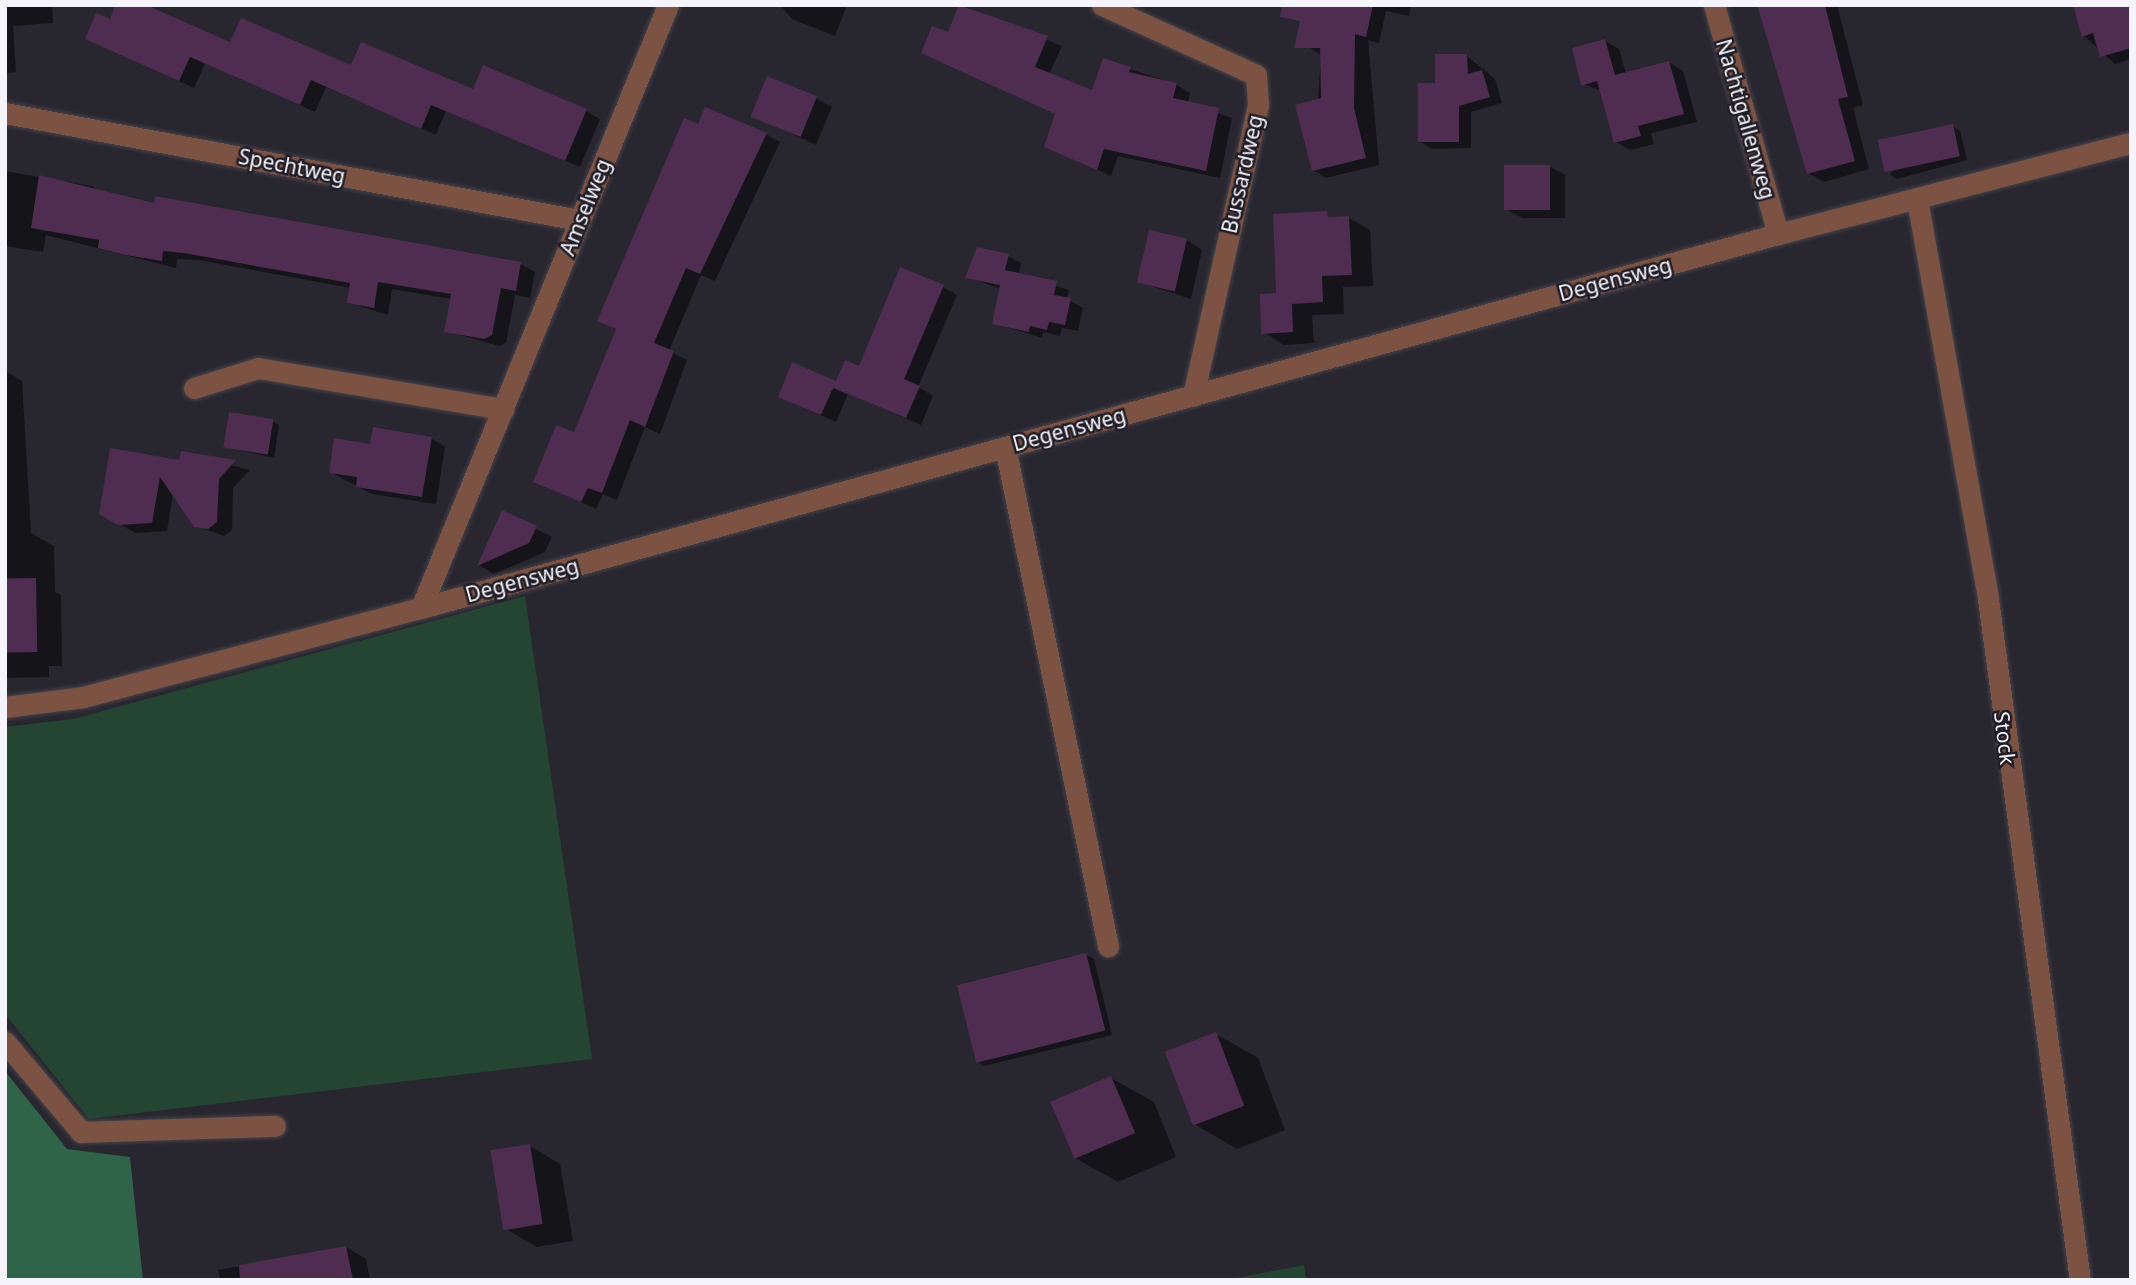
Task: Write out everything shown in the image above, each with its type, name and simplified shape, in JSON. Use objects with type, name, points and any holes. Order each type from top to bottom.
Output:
[{"type":"street","name":"Amselweg","points":[[421,608],[668,5]]},
{"type":"street","name":"Bussardweg","points":[[1102,5],[1255,75],[1258,105],[1193,396]]},
{"type":"street","name":"Nachtigallenweg","points":[[1714,5],[1777,234]]},
{"type":"street","name":"Spechtweg","points":[[5,113],[579,220]]},
{"type":"street","name":"Degensweg","points":[[5,707],[83,697],[421,608],[1777,234],[2131,143]]},
{"type":"street","name":"Stock","points":[[1916,199],[1988,599],[2080,1280]]},
{"type":"street","points":[[194,388],[258,368],[504,410]]},
{"type":"street","points":[[1004,447],[1108,946]]},
{"type":"street","points":[[5,1042],[81,1132],[275,1125]]},
{"type":"green space","points":[[525,596],[592,1059],[89,1119],[5,1014],[5,727],[73,719]]},
{"type":"green space","points":[[5,1071],[67,1149],[130,1157],[143,1280],[5,1280]]},
{"type":"green space","points":[[1304,1265],[1306,1280],[1226,1280]]},
{"type":"building","points":[[115,5],[146,5],[230,42],[241,18],[351,65],[361,42],[473,89],[483,65],[587,109],[565,161],[431,105],[421,129],[311,80],[300,105],[190,57],[179,81],[85,39],[96,13],[110,19]]},
{"type":"building","points":[[959,5],[1048,36],[1035,67],[1092,90],[1103,58],[1131,67],[1129,72],[1177,83],[1173,98],[1219,108],[1206,171],[1104,149],[1097,170],[1044,147],[1055,114],[921,53],[932,26],[948,32]]},
{"type":"building","points":[[1282,5],[1373,5],[1366,37],[1355,34],[1354,108],[1366,158],[1312,171],[1295,105],[1321,98],[1320,48],[1294,48],[1300,21],[1280,17]]},
{"type":"building","points":[[1757,5],[1825,5],[1848,97],[1838,99],[1855,161],[1807,174]]},
{"type":"building","points":[[2073,5],[2131,5],[2131,48],[2100,57],[2093,33],[2082,37]]},
{"type":"building","points":[[1605,39],[1615,75],[1669,61],[1684,114],[1638,126],[1641,136],[1614,143],[1597,81],[1581,86],[1572,48]]},
{"type":"building","points":[[1435,54],[1467,54],[1468,74],[1482,70],[1490,97],[1459,106],[1459,142],[1418,142],[1418,83],[1435,83]]},
{"type":"building","points":[[767,76],[817,96],[801,137],[751,117]]},
{"type":"building","points":[[705,107],[767,133],[700,274],[686,268],[654,343],[674,351],[645,427],[630,420],[602,493],[588,488],[581,502],[533,482],[556,425],[574,432],[616,329],[597,321],[684,118],[698,124]]},
{"type":"building","points":[[1953,124],[1960,156],[1885,172],[1878,140]]},
{"type":"building","points":[[1504,165],[1550,165],[1550,210],[1504,210]]},
{"type":"building","points":[[39,175],[154,203],[155,196],[521,262],[516,291],[501,288],[492,335],[484,339],[444,332],[451,294],[378,282],[374,308],[347,303],[350,283],[184,253],[163,251],[162,261],[126,255],[98,248],[99,240],[31,228]]},
{"type":"building","points":[[1327,211],[1328,217],[1349,216],[1352,275],[1322,276],[1323,302],[1292,304],[1293,332],[1261,334],[1260,294],[1276,293],[1273,214]]},
{"type":"building","points":[[1149,230],[1187,239],[1175,291],[1137,283]]},
{"type":"building","points":[[977,247],[1009,254],[1005,270],[1057,281],[1054,295],[1071,298],[1065,325],[1049,322],[1047,330],[1030,326],[1029,332],[992,324],[1000,285],[965,278]]},
{"type":"building","points":[[900,267],[944,285],[904,379],[920,386],[906,418],[833,388],[821,415],[778,397],[792,362],[836,381],[845,360],[859,366]]},
{"type":"building","points":[[229,412],[273,419],[268,455],[223,448]]},
{"type":"building","points":[[373,427],[432,437],[422,497],[356,487],[357,477],[329,473],[334,438],[370,444]]},
{"type":"building","points":[[110,448],[179,460],[181,451],[236,460],[219,479],[217,522],[208,529],[194,527],[160,477],[152,523],[118,525],[99,514]]},
{"type":"building","points":[[502,510],[537,526],[529,543],[477,566]]},
{"type":"building","points":[[36,578],[37,652],[6,653],[5,579]]},
{"type":"building","points":[[1086,953],[1105,1031],[976,1063],[957,985]]},
{"type":"building","points":[[1216,1032],[1244,1106],[1193,1125],[1165,1052]]},
{"type":"building","points":[[1111,1076],[1135,1133],[1074,1159],[1050,1102]]},
{"type":"building","points":[[530,1144],[543,1224],[503,1230],[490,1150]]},
{"type":"building","points":[[346,1246],[353,1280],[240,1280],[239,1265]]}]
